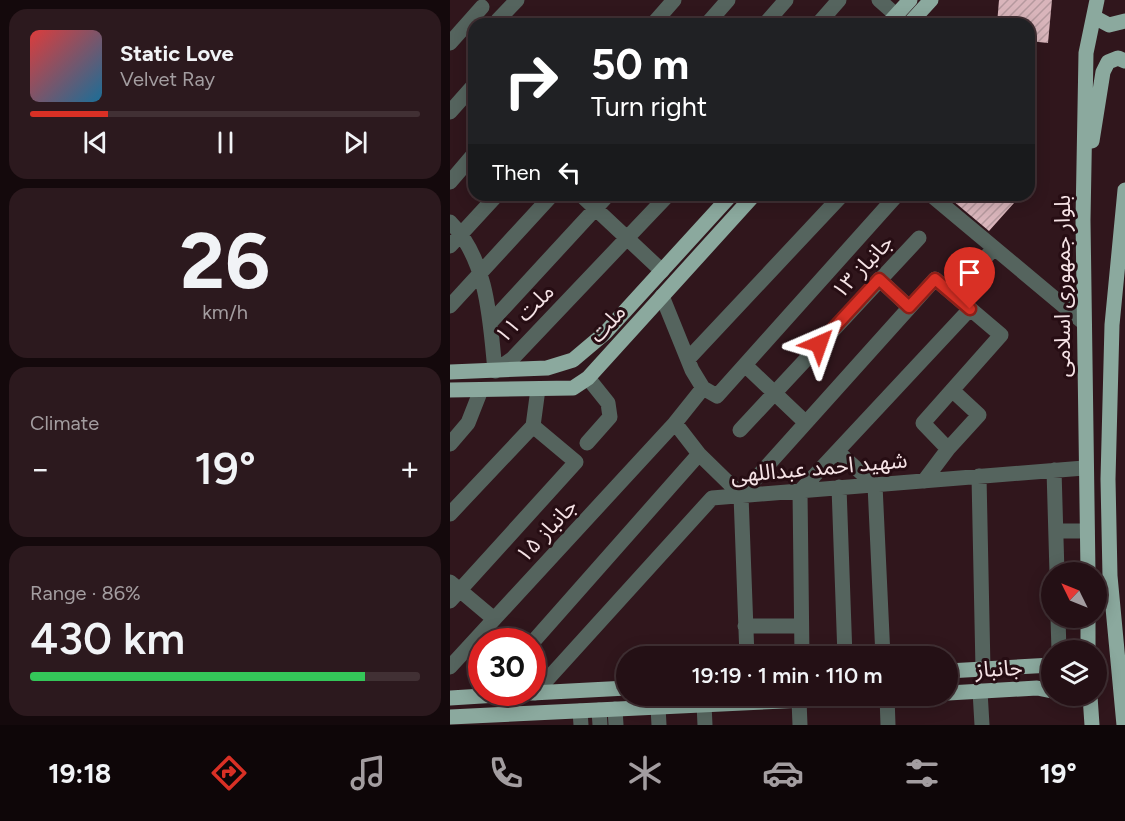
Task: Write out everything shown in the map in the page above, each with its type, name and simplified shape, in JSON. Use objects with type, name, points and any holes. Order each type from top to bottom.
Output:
[{"type":"main road","points":[[894,18],[910,0]]},
{"type":"main road","points":[[914,18],[931,0]]},
{"type":"main road","name":"بلوار جمهوری اسلامی","points":[[1088,562],[1084,468],[1086,53],[1097,0]]},
{"type":"main road","points":[[1094,17],[1109,26],[1125,21]]},
{"type":"main road","points":[[1084,195],[1103,72],[1108,62],[1118,58],[1125,60]]},
{"type":"main road","points":[[1124,725],[1110,576],[1108,479],[1125,190]]},
{"type":"main road","name":"ملت","points":[[450,372],[547,368],[573,360],[605,333],[726,201]]},
{"type":"main road","name":"ملت","points":[[450,390],[573,388],[588,378],[749,201]]},
{"type":"main road","points":[[488,390],[495,371]]},
{"type":"main road","points":[[1110,576],[1125,568]]},
{"type":"main road","name":"جانباز","points":[[958,670],[1041,666]]},
{"type":"main road","points":[[546,692],[616,688]]},
{"type":"main road","points":[[598,689],[605,714]]},
{"type":"main road","name":"جانباز","points":[[958,692],[1041,689]]},
{"type":"main road","points":[[577,690],[580,718]]},
{"type":"main road","points":[[450,698],[468,696]]},
{"type":"main road","points":[[450,717],[497,720],[580,718],[673,706]]},
{"type":"main road","points":[[1088,706],[1092,725]]},
{"type":"street","points":[[504,18],[517,0]]},
{"type":"street","points":[[658,18],[675,0]]},
{"type":"street","points":[[712,18],[729,0]]},
{"type":"street","points":[[770,18],[786,0]]},
{"type":"street","points":[[823,18],[839,0]]},
{"type":"street","points":[[879,0],[891,18]]},
{"type":"street","points":[[450,43],[478,3],[496,18]]},
{"type":"street","points":[[450,112],[468,92]]},
{"type":"street","points":[[450,182],[468,161]]},
{"type":"street","points":[[450,246],[491,201]]},
{"type":"street","points":[[450,306],[546,201]]},
{"type":"street","points":[[587,201],[662,271]]},
{"type":"street","points":[[490,323],[603,201]]},
{"type":"street","name":"ملت ۱۱","points":[[450,222],[462,233],[481,271],[495,371],[512,359],[663,201]]},
{"type":"street","points":[[689,358],[836,201]]},
{"type":"street","points":[[662,296],[692,370],[703,388],[717,396],[892,201]]},
{"type":"street","points":[[938,201],[1084,322]]},
{"type":"street","name":"جانباز ۱۳","points":[[740,430],[919,238]]},
{"type":"street","points":[[953,294],[994,248]]},
{"type":"street","points":[[879,279],[909,307]]},
{"type":"street","points":[[741,495],[935,279],[1001,335],[923,423],[948,449]]},
{"type":"street","points":[[802,646],[800,490],[970,309]]},
{"type":"street","points":[[745,365],[805,422]]},
{"type":"street","points":[[587,443],[610,417],[608,403],[588,378]]},
{"type":"street","name":"جانباز ۱۵","points":[[450,667],[675,423],[703,388]]},
{"type":"street","points":[[450,514],[532,426],[538,389]]},
{"type":"street","points":[[450,444],[468,423],[488,390]]},
{"type":"street","points":[[924,481],[948,449],[979,415],[952,390]]},
{"type":"street","points":[[675,423],[699,453],[741,495],[747,646]]},
{"type":"street","points":[[494,619],[453,591],[576,462],[532,426]]},
{"type":"street","points":[[837,452],[875,485],[882,646]]},
{"type":"street","points":[[545,628],[699,453]]},
{"type":"street","name":"شهید احمد عبداللهی","points":[[546,679],[712,498],[1084,468]]},
{"type":"street","points":[[1054,470],[1057,562]]},
{"type":"street","points":[[979,476],[983,669]]},
{"type":"street","points":[[839,488],[845,646]]},
{"type":"street","points":[[1056,531],[1087,531]]},
{"type":"street","points":[[746,626],[801,626]]},
{"type":"street","points":[[980,691],[982,725]]},
{"type":"street","points":[[704,706],[705,725]]},
{"type":"street","points":[[799,706],[800,725]]},
{"type":"street","points":[[887,706],[888,725]]},
{"type":"street","points":[[658,707],[659,725]]},
{"type":"street","points":[[605,714],[616,725]]},
{"type":"building","points":[[999,0],[1052,0],[1048,43],[1035,42],[1035,18],[998,18]]},
{"type":"building","points":[[953,201],[1016,201],[989,231]]},
{"type":"route","points":[[819,344],[879,279],[909,307],[935,279],[970,309]]}]
